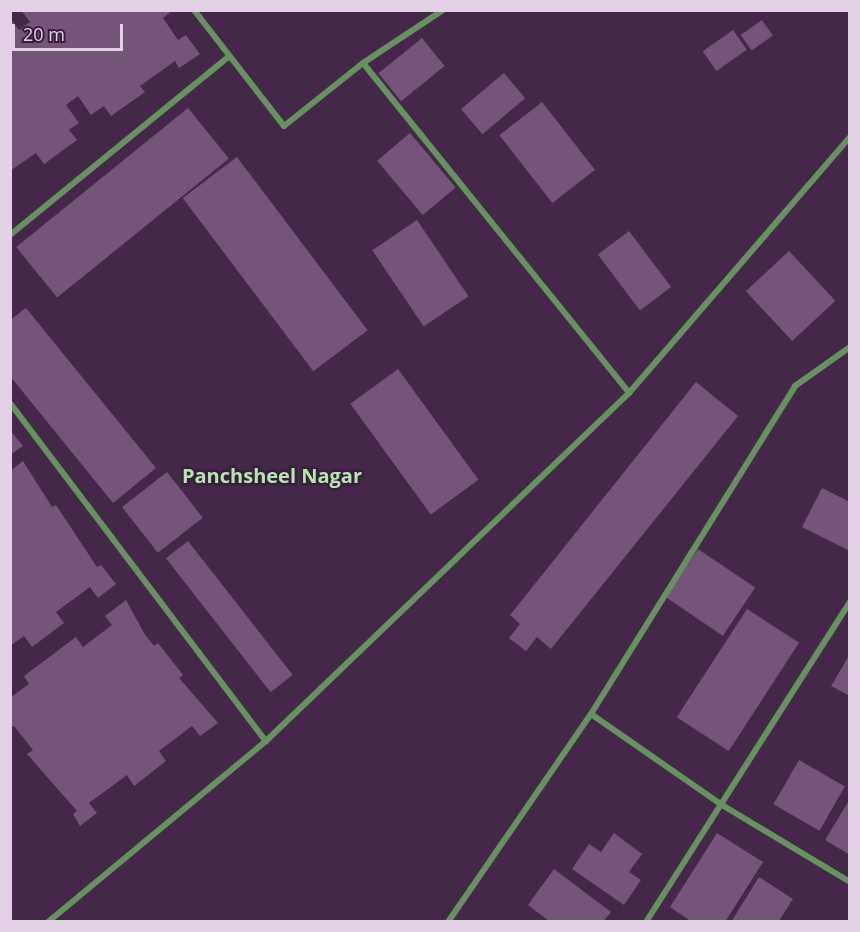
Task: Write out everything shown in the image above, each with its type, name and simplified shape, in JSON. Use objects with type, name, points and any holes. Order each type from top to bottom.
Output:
[{"type":"street","points":[[194,10],[228,57],[284,126],[363,63],[443,10]]},
{"type":"street","points":[[10,236],[228,57]]},
{"type":"street","points":[[363,63],[629,393]]},
{"type":"street","points":[[48,921],[266,741],[629,393],[849,137]]},
{"type":"street","points":[[448,921],[591,714],[795,386],[849,347]]},
{"type":"street","points":[[10,403],[266,741]]},
{"type":"street","points":[[646,921],[849,603]]},
{"type":"street","points":[[591,714],[722,805],[849,882]]},
{"type":"building","points":[[21,10],[173,10],[163,18],[178,40],[186,35],[200,54],[179,68],[175,61],[140,86],[145,92],[111,116],[104,106],[91,115],[78,96],[66,105],[79,123],[69,130],[77,140],[44,164],[36,153],[10,171],[10,18],[19,30],[30,22]]},
{"type":"building","points":[[762,20],[773,36],[752,50],[741,35]]},
{"type":"building","points":[[733,30],[747,50],[716,71],[703,51]]},
{"type":"building","points":[[422,38],[445,66],[401,101],[378,73]]},
{"type":"building","points":[[504,73],[525,98],[482,134],[461,109]]},
{"type":"building","points":[[542,102],[595,170],[552,203],[499,135]]},
{"type":"building","points":[[188,108],[229,159],[57,298],[16,247]]},
{"type":"building","points":[[410,133],[456,187],[423,215],[377,161]]},
{"type":"building","points":[[237,157],[368,330],[313,371],[183,198]]},
{"type":"building","points":[[417,220],[468,296],[424,326],[372,250]]},
{"type":"building","points":[[629,231],[671,287],[640,310],[598,254]]},
{"type":"building","points":[[789,251],[835,301],[792,341],[746,291]]},
{"type":"building","points":[[26,308],[156,468],[113,503],[10,376],[10,320]]},
{"type":"building","points":[[398,369],[479,480],[431,515],[350,404]]},
{"type":"building","points":[[696,382],[738,416],[551,649],[537,637],[526,651],[509,638],[520,624],[510,615]]},
{"type":"building","points":[[10,430],[23,446],[10,455]]},
{"type":"building","points":[[23,461],[52,507],[56,505],[97,567],[101,565],[116,584],[98,598],[90,587],[56,612],[64,623],[32,647],[24,636],[10,646],[10,471]]},
{"type":"building","points":[[167,472],[203,518],[158,553],[122,507]]},
{"type":"building","points":[[822,488],[850,502],[850,551],[802,527]]},
{"type":"building","points":[[188,541],[293,675],[271,692],[166,558]]},
{"type":"building","points":[[698,549],[755,588],[723,636],[666,597]]},
{"type":"building","points":[[126,600],[144,633],[154,646],[158,643],[183,675],[179,678],[218,723],[200,736],[192,726],[159,751],[166,761],[134,786],[127,775],[89,803],[97,813],[80,826],[73,814],[77,811],[27,754],[33,750],[14,726],[10,728],[10,698],[29,684],[24,676],[76,637],[83,647],[112,625],[105,616]]},
{"type":"building","points":[[747,609],[799,643],[729,751],[677,717]]},
{"type":"building","points":[[850,654],[850,696],[831,686]]},
{"type":"building","points":[[799,760],[845,786],[819,831],[774,804]]},
{"type":"building","points":[[850,799],[850,855],[825,840]]},
{"type":"building","points":[[614,833],[642,854],[629,872],[641,880],[624,905],[572,869],[589,844],[601,852]]},
{"type":"building","points":[[717,833],[763,862],[725,922],[692,922],[670,907]]},
{"type":"building","points":[[554,869],[611,912],[603,922],[550,922],[528,905]]},
{"type":"building","points":[[759,877],[793,899],[778,922],[731,922]]},
{"type":"district","name":"Panchsheel Nagar","points":[[272,475]]}]
